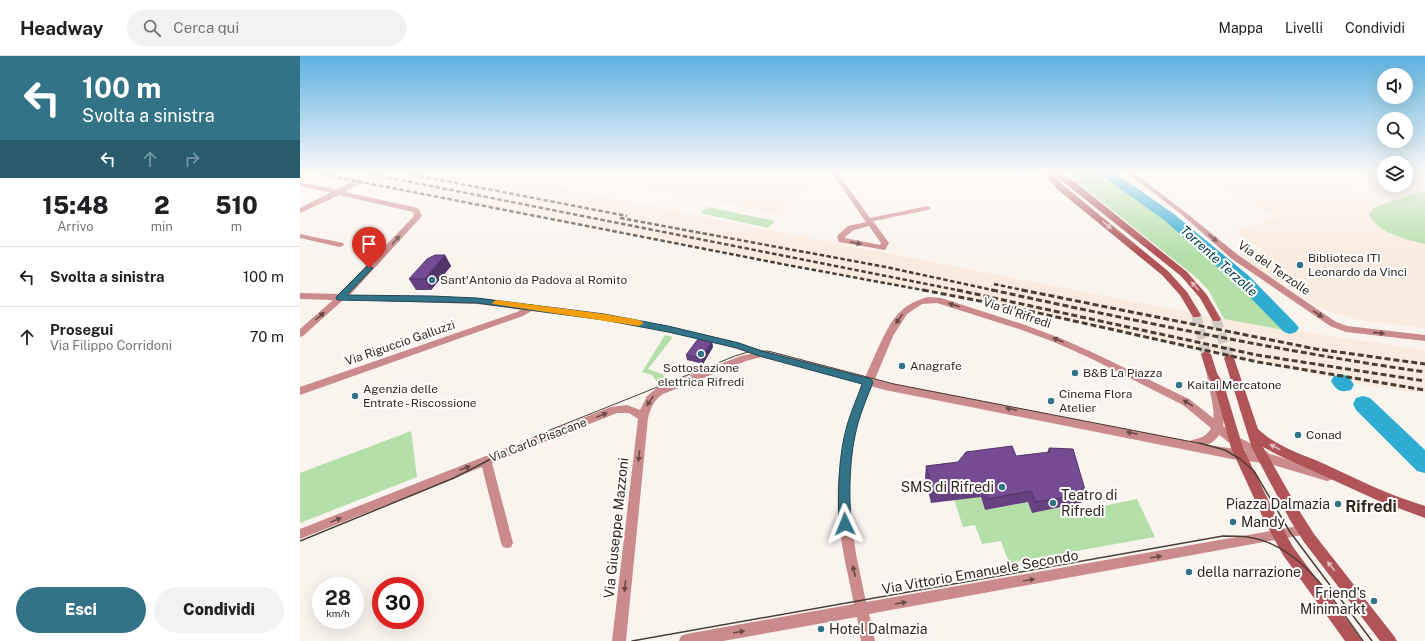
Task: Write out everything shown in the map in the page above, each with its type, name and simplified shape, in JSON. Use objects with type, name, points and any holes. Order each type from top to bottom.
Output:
[{"type":"main road","points":[[1076,199],[1169,277],[1184,294],[1196,315]]},
{"type":"main road","points":[[1091,199],[1184,274],[1204,296],[1216,319]]},
{"type":"main road","points":[[1206,354],[1212,374]]},
{"type":"main road","points":[[1229,358],[1252,430],[1304,530],[1389,641]]},
{"type":"main road","points":[[1221,407],[1240,455],[1288,551],[1354,641]]},
{"type":"main road","points":[[1252,430],[1273,447],[1391,501],[1425,512]]},
{"type":"street","points":[[300,211],[323,199]]},
{"type":"street","points":[[300,334],[340,298],[418,215],[411,209],[369,199]]},
{"type":"street","points":[[854,199],[870,221],[885,243],[882,248],[842,240],[841,238],[850,228],[870,221],[928,208]]},
{"type":"street","name":"Via del Terzolle","points":[[1165,199],[1235,257],[1333,324],[1346,329],[1425,338]]},
{"type":"street","points":[[300,236],[340,246]]},
{"type":"street","points":[[300,296],[477,300],[604,317],[653,326],[739,346],[762,354],[868,382],[1240,455],[1266,457]]},
{"type":"street","name":"Via di Rifredi","points":[[868,382],[892,330],[903,313],[908,307],[931,300],[944,302],[1022,326],[1093,356],[1186,402],[1218,428]]},
{"type":"street","name":"Via Riguccio Galluzzi","points":[[508,318],[520,305]]},
{"type":"street","name":"Via Riguccio Galluzzi","points":[[300,391],[526,312],[532,307]]},
{"type":"street","points":[[643,418],[648,402],[660,391],[744,358],[762,354]]},
{"type":"street","points":[[1184,444],[1202,442],[1212,436],[1218,428],[1221,407],[1211,384],[1212,374]]},
{"type":"street","points":[[868,382],[851,434],[845,474],[844,495],[846,532],[868,641]]},
{"type":"street","name":"Via Carlo Pisacane","points":[[300,534],[456,471],[486,461],[615,410],[623,408],[633,410],[643,418]]},
{"type":"street","name":"Via Giuseppe Mazzoni","points":[[619,641],[643,418]]},
{"type":"street","points":[[1218,428],[1234,441],[1266,457],[1348,482]]},
{"type":"street","points":[[486,461],[507,543]]},
{"type":"street","points":[[1279,535],[1304,530]]},
{"type":"street","name":"Via Vittorio Emanuele Secondo","points":[[686,641],[1279,535]]},
{"type":"shaded area","points":[[441,199],[618,199],[1203,315],[1425,350],[1425,393],[1369,386],[927,290]]},
{"type":"shaded area","points":[[704,199],[794,199],[779,215]]},
{"type":"shaded area","points":[[1243,199],[1376,199],[1384,203],[1394,199],[1425,199],[1425,328],[1364,321],[1324,310],[1241,258],[1263,250],[1235,232],[1277,217]]},
{"type":"green space","points":[[1099,199],[1139,199],[1168,222],[1239,286],[1284,330],[1224,319],[1209,291],[1198,279]]},
{"type":"green space","points":[[1399,199],[1425,199],[1425,244],[1393,234],[1378,226],[1369,214],[1373,208]]},
{"type":"green space","points":[[708,207],[775,221],[768,228],[700,213]]},
{"type":"green space","points":[[665,335],[673,337],[648,369],[662,374],[667,379],[658,383],[652,375],[642,372]]},
{"type":"green space","points":[[411,431],[417,477],[300,523],[300,473]]},
{"type":"green space","points":[[981,497],[985,510],[1028,502],[1033,512],[1076,505],[1079,511],[1137,499],[1155,537],[1009,563],[1001,541],[982,544],[975,525],[963,527],[954,499]]},
{"type":"building","points":[[435,255],[445,255],[425,279],[409,279],[427,259]]},
{"type":"building","points":[[698,339],[712,342],[701,358],[686,355]]},
{"type":"building","name":"SMS di Rifredi","points":[[1012,446],[1016,456],[1050,452],[1049,448],[1073,449],[1086,493],[1036,502],[1031,491],[987,499],[984,486],[933,492],[926,466],[958,462],[966,452]]},
{"type":"waterway","name":"Torrente Terzolle","points":[[1144,199],[1169,217],[1243,280],[1290,328]]},
{"type":"waterway","name":"Torrente Terzolle","points":[[1341,381],[1344,385]]},
{"type":"waterway","name":"Torrente Terzolle","points":[[1363,404],[1425,464]]},
{"type":"tunnel","points":[[1196,315],[1206,354]]},
{"type":"tunnel","points":[[1216,319],[1229,358]]},
{"type":"tram line","points":[[521,444],[545,432],[735,356],[748,352],[768,351],[894,384],[1202,444]]},
{"type":"tram line","points":[[300,541],[454,478],[521,444]]},
{"type":"tram line","points":[[1202,444],[1225,450],[1240,459],[1254,471],[1290,532],[1372,641]]},
{"type":"tram line","points":[[632,641],[1223,536],[1248,537],[1267,542],[1285,551],[1315,577],[1363,641]]},
{"type":"railway","points":[[450,199],[928,291]]},
{"type":"railway","points":[[498,199],[958,290]]},
{"type":"railway","points":[[540,199],[627,216]]},
{"type":"railway","points":[[620,218],[886,267],[997,291]]},
{"type":"railway","points":[[994,284],[1027,291]]},
{"type":"railway","points":[[923,290],[1016,308],[1258,362],[1425,390]]},
{"type":"railway","points":[[958,290],[962,291]]},
{"type":"railway","points":[[958,290],[1257,355],[1425,381]]},
{"type":"railway","points":[[992,290],[1262,345],[1425,372]]},
{"type":"railway","points":[[1022,290],[1316,349],[1425,364]]},
{"type":"slow traffic","points":[[496,303],[639,323]]},
{"type":"place","name":"Biblioteca ITI Leonardo da Vinci","points":[[1300,265]]},
{"type":"place","name":"Sant'Antonio da Padova al Romito","points":[[432,280]]},
{"type":"place","name":"Sottostazione elettrica Rifredi","points":[[701,354]]},
{"type":"place","name":"Anagrafe","points":[[902,366]]},
{"type":"place","name":"B&B La Piazza","points":[[1075,373]]},
{"type":"place","name":"Kaitai Mercatone","points":[[1179,385]]},
{"type":"place","name":"Agenzia delle Entrate - Riscossione","points":[[355,396]]},
{"type":"place","name":"Cinema Flora Atelier","points":[[1051,401]]},
{"type":"place","name":"Conad","points":[[1298,435]]},
{"type":"place","name":"SMS di Rifredi","points":[[1002,487]]},
{"type":"place","name":"Teatro di Rifredi","points":[[1053,503]]},
{"type":"place","name":"Piazza Dalmazia","points":[[1338,504]]},
{"type":"place","name":"Mandy","points":[[1233,522]]},
{"type":"place","name":"della narrazione","points":[[1189,572]]},
{"type":"place","name":"Friend's Minimarkt","points":[[1374,601]]},
{"type":"place","name":"Hotel Dalmazia","points":[[821,629]]},
{"type":"district","name":"Rifredi","points":[[1371,506]]},
{"type":"route","points":[[369,268],[340,298],[432,298],[477,300],[604,317],[668,329],[739,346],[759,353],[868,382],[853,423],[848,450],[844,495],[845,524]]}]
